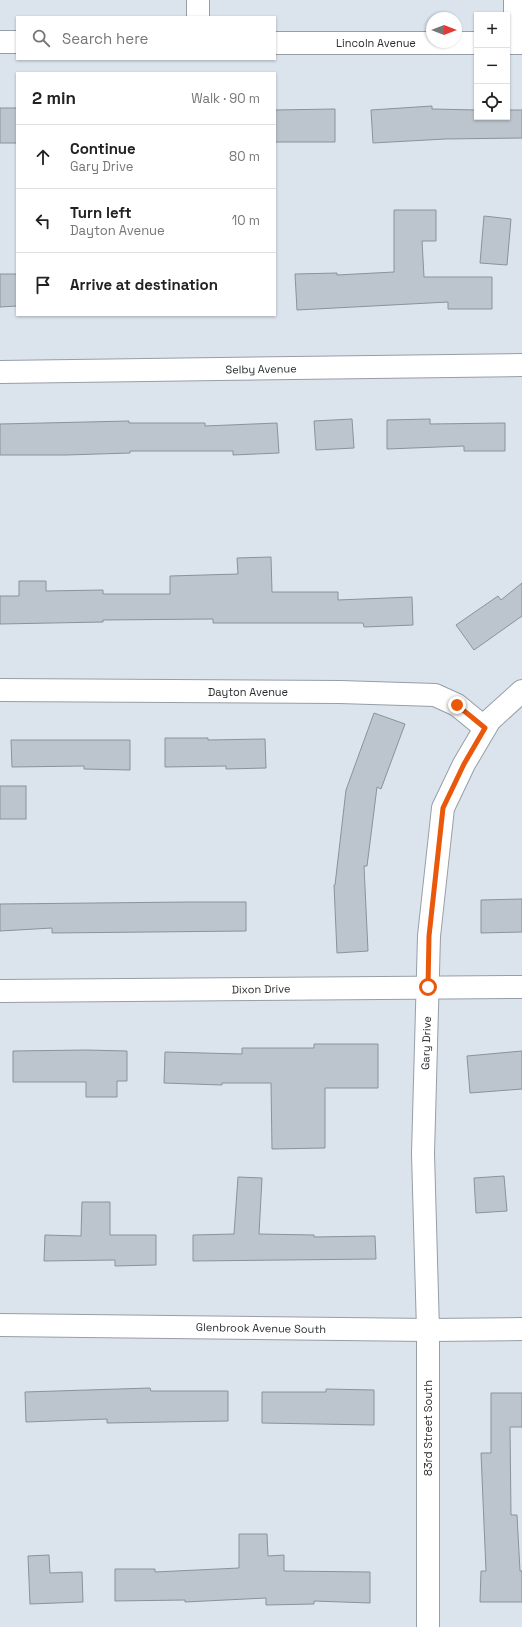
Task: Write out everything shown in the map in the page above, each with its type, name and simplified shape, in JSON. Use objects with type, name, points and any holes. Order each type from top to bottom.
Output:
[{"type":"street","points":[[198,0],[198,16]]},
{"type":"street","points":[[515,0],[515,43]]},
{"type":"street","points":[[0,42],[16,42]]},
{"type":"street","name":"Lincoln Avenue","points":[[276,43],[474,43]]},
{"type":"street","name":"Selby Avenue","points":[[0,372],[522,364]]},
{"type":"street","name":"Dayton Avenue","points":[[0,690],[332,692],[435,695],[457,705],[485,728]]},
{"type":"street","name":"Gary Drive","points":[[425,1230],[423,1154],[429,936],[443,808],[464,764],[490,720],[522,692]]},
{"type":"street","name":"Dixon Drive","points":[[0,991],[522,987]]},
{"type":"street","name":"83rd Street South","points":[[425,1230],[428,1330],[428,1627]]},
{"type":"street","name":"Glenbrook Avenue South","points":[[0,1325],[428,1330],[522,1329]]},
{"type":"building","points":[[432,106],[432,109],[474,110],[474,120],[510,120],[510,110],[522,110],[522,138],[445,139],[373,143],[371,110]]},
{"type":"building","points":[[0,108],[16,108],[16,143],[0,143]]},
{"type":"building","points":[[335,109],[335,142],[276,142],[276,110]]},
{"type":"building","points":[[394,210],[436,210],[436,241],[422,241],[424,277],[492,277],[492,309],[448,309],[448,302],[297,310],[295,274],[337,273],[337,275],[394,272]]},
{"type":"building","points":[[484,216],[511,219],[507,265],[480,263]]},
{"type":"building","points":[[0,274],[16,274],[16,306],[0,307]]},
{"type":"building","points":[[352,419],[354,448],[316,450],[314,421]]},
{"type":"building","points":[[430,419],[430,424],[505,423],[505,451],[464,451],[464,446],[387,449],[387,420]]},
{"type":"building","points":[[129,421],[129,423],[205,423],[205,426],[277,423],[279,453],[233,455],[233,451],[130,451],[130,453],[66,455],[0,455],[0,424]]},
{"type":"building","points":[[271,557],[272,592],[338,592],[338,600],[412,597],[413,625],[364,627],[363,623],[213,623],[213,619],[103,620],[103,622],[0,624],[0,596],[19,596],[19,581],[46,581],[46,591],[103,590],[103,594],[170,594],[170,576],[238,574],[237,558]]},
{"type":"building","points":[[522,583],[522,616],[474,650],[456,625],[498,596],[501,600]]},
{"type":"building","points":[[374,713],[405,724],[381,789],[377,787],[367,866],[364,866],[368,951],[337,953],[334,885],[346,790]]},
{"type":"building","points":[[165,738],[208,738],[208,740],[265,739],[266,768],[226,769],[226,766],[165,767]]},
{"type":"building","points":[[11,740],[130,740],[130,770],[84,769],[84,766],[12,767]]},
{"type":"building","points":[[0,786],[26,786],[26,819],[0,819]]},
{"type":"building","points":[[522,899],[522,932],[481,933],[481,900]]},
{"type":"building","points":[[246,902],[246,931],[52,933],[52,928],[0,931],[0,904]]},
{"type":"building","points":[[314,1044],[378,1044],[378,1088],[325,1088],[325,1148],[272,1149],[271,1083],[222,1083],[222,1085],[164,1083],[165,1052],[242,1054],[242,1048],[314,1048]]},
{"type":"building","points":[[13,1051],[127,1051],[127,1081],[117,1081],[117,1097],[86,1097],[86,1082],[13,1082]]},
{"type":"building","points":[[522,1051],[522,1089],[470,1093],[467,1056]]},
{"type":"building","points":[[504,1176],[507,1211],[476,1213],[474,1178]]},
{"type":"building","points":[[238,1177],[262,1178],[259,1234],[314,1235],[314,1237],[375,1236],[376,1259],[193,1261],[193,1235],[234,1234]]},
{"type":"building","points":[[82,1202],[110,1202],[110,1235],[156,1235],[156,1265],[115,1266],[115,1260],[44,1261],[45,1235],[81,1236]]},
{"type":"building","points":[[150,1388],[151,1391],[228,1391],[228,1421],[107,1423],[107,1419],[26,1422],[25,1392]]},
{"type":"building","points":[[326,1389],[374,1390],[374,1425],[262,1423],[262,1392],[326,1392]]},
{"type":"building","points":[[491,1393],[522,1393],[522,1427],[510,1427],[511,1515],[517,1515],[520,1571],[522,1571],[522,1602],[480,1602],[481,1571],[486,1571],[481,1453],[491,1453]]},
{"type":"building","points":[[239,1534],[267,1534],[268,1556],[284,1555],[284,1571],[370,1572],[370,1603],[314,1601],[314,1604],[266,1605],[266,1598],[185,1602],[185,1600],[115,1601],[115,1569],[155,1569],[155,1572],[239,1568]]},
{"type":"building","points":[[49,1555],[50,1573],[82,1572],[83,1602],[30,1604],[28,1556]]},
{"type":"route","points":[[428,987],[429,936],[443,808],[464,764],[485,728],[457,705]]}]
